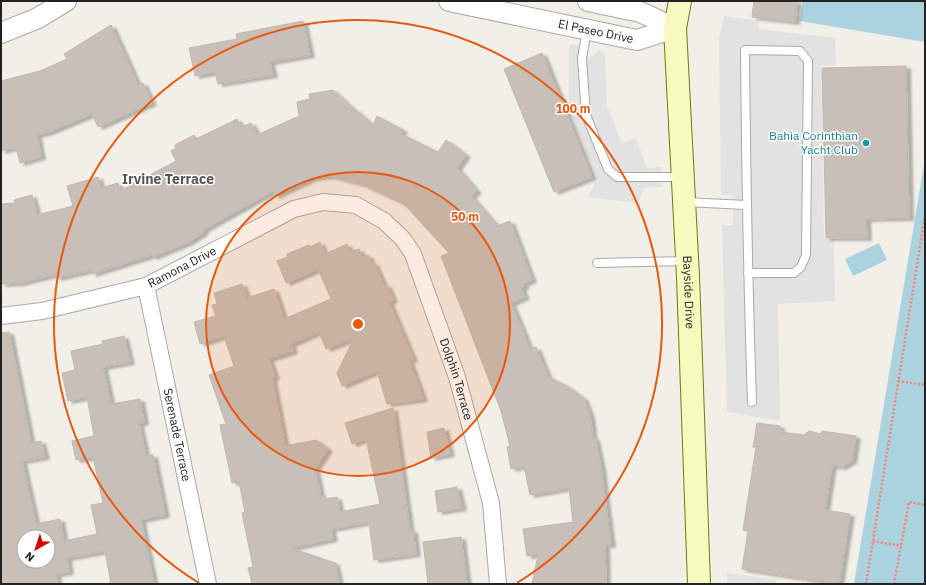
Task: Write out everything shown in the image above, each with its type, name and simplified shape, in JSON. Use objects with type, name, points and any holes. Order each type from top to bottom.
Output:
[{"type":"main road","name":"Bayside Drive","points":[[680,1],[675,28],[687,261],[699,584]]},
{"type":"street","points":[[1,33],[38,18],[66,1]]},
{"type":"street","name":"El Paseo Drive","points":[[449,1],[637,40],[675,28]]},
{"type":"street","points":[[588,1],[640,12],[675,28]]},
{"type":"street","name":"Ramona Drive","points":[[1,316],[42,311],[146,286],[273,222],[294,209],[323,202],[356,205]]},
{"type":"street","name":"Dolphin Terrace","points":[[356,205],[384,221],[403,239],[414,254],[458,377],[491,503],[498,584]]},
{"type":"street","name":"Serenade Terrace","points":[[146,286],[208,584]]},
{"type":"lane","points":[[587,29],[582,58],[586,115],[608,169],[618,177],[683,177]]},
{"type":"lane","points":[[748,273],[794,273],[801,267],[806,255],[808,61],[800,51],[745,50],[746,205],[748,273],[752,402]]},
{"type":"lane","points":[[684,202],[746,205]]},
{"type":"lane","points":[[597,264],[687,261]]},
{"type":"path","points":[[866,584],[925,215]]},
{"type":"path","points":[[898,381],[925,385]]},
{"type":"path","points":[[894,584],[909,502],[925,505]]},
{"type":"path","points":[[873,541],[901,546]]},
{"type":"shaded area","points":[[724,16],[759,21],[758,29],[835,38],[836,65],[821,66],[824,239],[834,239],[835,301],[778,304],[780,421],[727,412],[722,225],[733,225],[733,195],[721,195],[719,39]]},
{"type":"shaded area","points":[[569,44],[588,47],[587,56],[589,58],[600,50],[605,56],[607,106],[622,143],[636,138],[647,168],[661,167],[662,187],[644,188],[638,203],[588,197],[595,183],[599,181],[569,109]]},
{"type":"shaded area","points":[[727,573],[776,580],[775,584],[727,584]]},
{"type":"water","points":[[803,1],[925,1],[925,42],[800,21]]},
{"type":"water","points":[[925,159],[925,584],[854,584]]},
{"type":"water","points":[[879,243],[887,260],[853,276],[845,259]]},
{"type":"building","points":[[754,1],[797,1],[795,22],[752,17]]},
{"type":"building","points":[[303,21],[310,55],[270,62],[273,75],[218,84],[215,72],[195,76],[189,48],[237,39],[236,34]]},
{"type":"building","points":[[111,25],[138,85],[143,83],[152,103],[98,127],[92,114],[49,132],[37,135],[41,157],[20,163],[16,147],[1,151],[1,81],[40,71],[67,59],[64,54]]},
{"type":"building","points":[[542,53],[592,177],[554,192],[504,69]]},
{"type":"building","name":"Bahia Corinthian Yacht Club","points":[[906,66],[909,218],[866,219],[867,238],[826,238],[822,68]]},
{"type":"building","points":[[333,90],[373,126],[377,116],[403,130],[401,134],[438,152],[446,140],[466,155],[457,168],[477,191],[471,196],[497,226],[510,221],[532,280],[523,284],[524,287],[521,288],[525,297],[511,303],[530,349],[536,347],[548,377],[567,386],[584,399],[590,415],[593,439],[595,438],[601,467],[611,545],[605,545],[606,584],[532,584],[538,555],[527,556],[523,529],[573,522],[569,488],[530,495],[524,466],[511,469],[507,447],[510,446],[501,411],[441,256],[449,253],[404,204],[361,184],[329,176],[313,178],[275,196],[273,191],[203,230],[204,232],[189,242],[153,257],[152,255],[92,274],[91,270],[57,278],[56,274],[20,283],[1,284],[1,204],[15,203],[14,200],[32,195],[37,215],[73,206],[67,186],[98,177],[101,188],[118,183],[120,191],[176,161],[171,151],[176,148],[175,145],[194,135],[196,139],[237,119],[241,127],[251,123],[257,135],[299,116],[297,102],[310,99],[309,94]]},
{"type":"building","points":[[320,242],[325,254],[347,244],[351,252],[359,249],[362,257],[368,255],[372,264],[374,263],[384,286],[387,285],[393,300],[389,302],[413,359],[409,360],[423,399],[387,404],[377,371],[342,386],[337,373],[354,338],[326,349],[319,332],[291,344],[293,351],[269,359],[275,377],[272,378],[285,446],[316,440],[328,449],[315,469],[321,497],[325,496],[326,499],[337,497],[340,512],[380,504],[366,439],[352,444],[345,423],[393,408],[410,531],[413,530],[416,554],[374,560],[369,522],[331,529],[333,539],[291,548],[335,563],[339,584],[252,584],[248,568],[253,567],[242,513],[245,512],[239,482],[232,483],[220,425],[226,424],[209,375],[234,366],[224,336],[200,344],[194,322],[216,316],[212,305],[217,304],[214,293],[242,284],[247,298],[274,289],[284,319],[331,299],[318,269],[286,283],[277,261],[288,257],[287,254],[309,245],[310,247]]},
{"type":"building","points":[[9,332],[31,443],[41,441],[45,457],[22,461],[36,524],[60,519],[64,541],[97,534],[91,505],[103,503],[93,457],[76,460],[72,441],[94,436],[87,397],[68,401],[62,373],[75,370],[71,351],[103,344],[102,341],[124,336],[130,362],[103,367],[111,404],[140,399],[144,422],[139,424],[146,456],[153,455],[165,515],[141,520],[154,584],[111,584],[105,551],[67,558],[69,572],[56,574],[58,584],[1,584],[1,333]]},
{"type":"building","points":[[757,423],[780,426],[780,432],[804,435],[809,431],[821,434],[822,431],[856,436],[852,461],[842,467],[832,466],[825,510],[850,514],[839,584],[742,569],[748,531],[743,530],[756,447],[753,447]]},
{"type":"building","points":[[444,428],[450,454],[431,458],[427,432]]},
{"type":"building","points":[[457,487],[462,508],[438,512],[435,491]]},
{"type":"building","points":[[461,537],[467,584],[428,584],[423,542]]},
{"type":"place","name":"Bahia Corinthian Yacht Club","points":[[866,143]]},
{"type":"district","name":"Irvine Terrace","points":[[168,179]]}]
